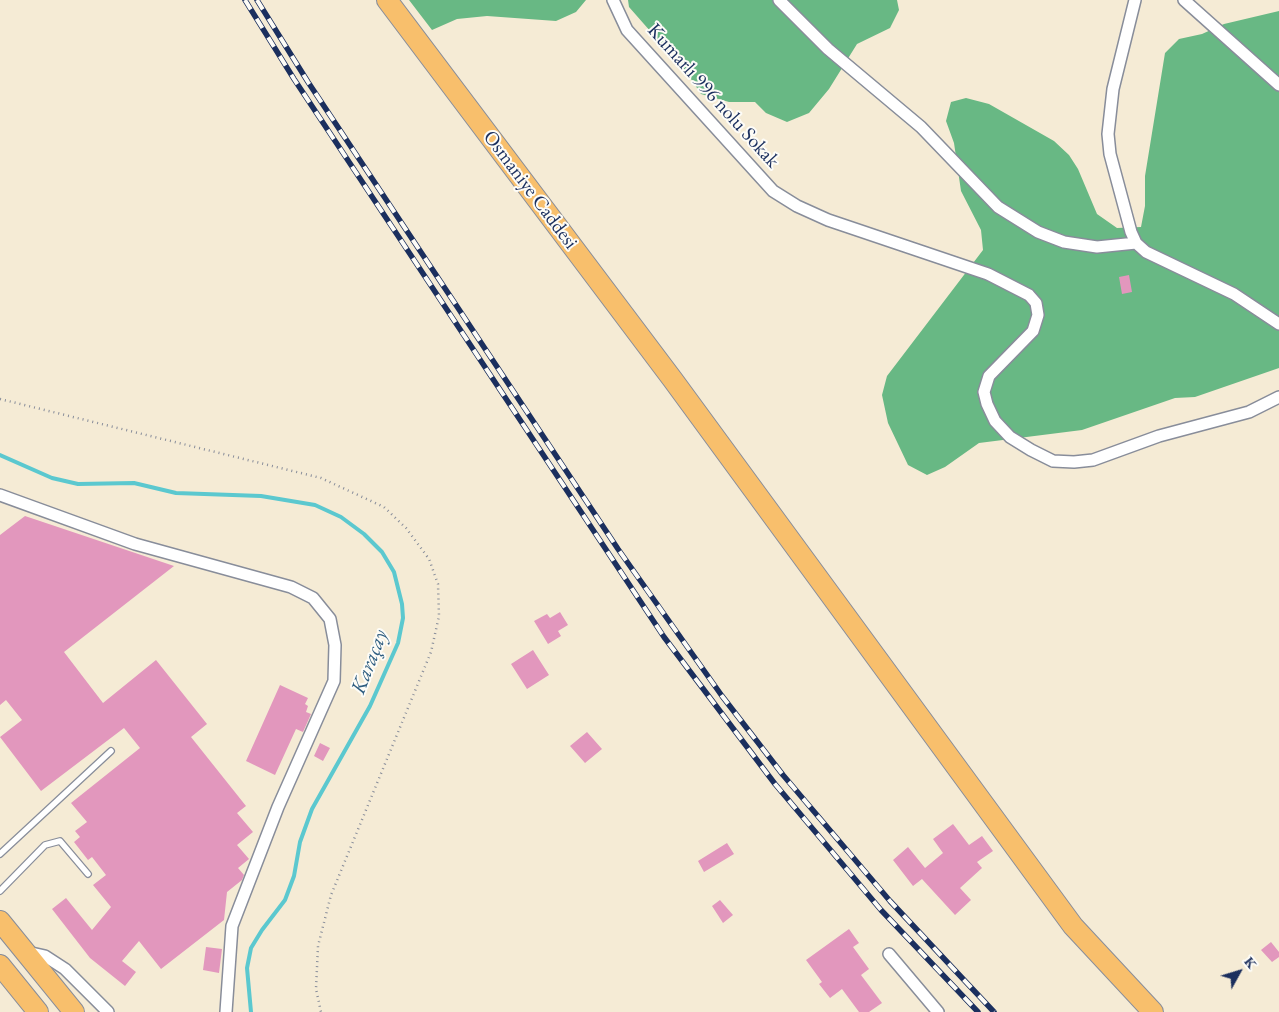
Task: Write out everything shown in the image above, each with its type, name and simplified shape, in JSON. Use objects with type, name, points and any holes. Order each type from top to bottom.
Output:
[{"type":"highway","points":[[378,0],[1063,929],[1137,1012]]},
{"type":"highway","name":"Osmaniye Caddesi","points":[[387,0],[673,380],[1073,926],[1153,1012]]},
{"type":"highway","points":[[0,921],[74,1012]]},
{"type":"highway","points":[[0,965],[38,1012]]},
{"type":"street","name":"Kumarlı 996 nolu Sokak","points":[[613,0],[627,30],[773,191],[797,206],[828,220],[988,274],[1029,295],[1036,303],[1038,315],[1033,331],[989,376],[984,392],[995,421],[1010,437],[1053,461],[1074,462],[1093,460],[1160,436],[1249,412],[1279,397]]},
{"type":"street","points":[[779,0],[828,49],[921,126],[998,207],[1038,232],[1064,242],[1097,247],[1136,243]]},
{"type":"street","points":[[1134,0],[1113,89],[1108,134],[1116,183],[1126,220],[1136,243],[1146,252],[1234,294],[1279,324]]},
{"type":"street","points":[[1184,0],[1279,85]]},
{"type":"street","points":[[0,495],[135,544],[291,587],[313,598],[330,619],[335,646],[334,681],[278,807],[232,926],[226,1012]]},
{"type":"street","points":[[25,951],[46,956],[65,969],[108,1012]]},
{"type":"street","points":[[889,954],[938,1012]]},
{"type":"lane","points":[[0,854],[111,751]]},
{"type":"lane","points":[[0,891],[45,845],[60,841],[88,874]]},
{"type":"path","points":[[0,399],[61,416],[321,478],[384,507],[406,528],[429,559],[438,584],[439,616],[431,652],[331,895],[318,946],[316,989],[321,1012]]},
{"type":"green space","points":[[409,0],[586,0],[576,12],[556,21],[487,16],[457,19],[432,30]]},
{"type":"green space","points":[[628,0],[897,0],[899,10],[890,28],[857,44],[829,89],[809,113],[787,122],[766,113],[755,102],[729,102],[701,94],[687,73],[629,7]]},
{"type":"green space","points":[[1279,11],[1279,368],[1195,397],[1175,398],[1082,430],[979,443],[945,467],[927,475],[908,465],[888,423],[882,395],[887,376],[983,250],[981,230],[961,191],[954,143],[946,121],[951,102],[966,98],[989,104],[1054,141],[1069,155],[1078,169],[1097,214],[1117,228],[1141,227],[1145,206],[1145,176],[1165,53],[1179,39],[1202,34],[1224,24]]},
{"type":"building","points":[[1129,275],[1132,292],[1122,294],[1119,277]]},
{"type":"building","points":[[25,516],[174,566],[64,652],[103,703],[156,660],[207,724],[191,737],[246,806],[237,813],[253,832],[237,845],[249,859],[238,868],[244,875],[242,880],[227,892],[224,920],[161,969],[139,941],[122,961],[136,972],[125,986],[90,958],[52,909],[66,898],[92,930],[111,907],[93,885],[106,875],[92,857],[88,860],[74,842],[80,837],[75,831],[87,822],[71,803],[140,748],[124,728],[41,791],[0,737],[22,720],[6,700],[0,705],[0,535]]},
{"type":"building","points":[[560,612],[568,625],[558,631],[561,636],[548,644],[534,621],[547,614],[550,618]]},
{"type":"building","points":[[533,650],[549,675],[527,689],[511,664]]},
{"type":"building","points":[[280,685],[308,698],[305,704],[308,706],[306,712],[311,714],[303,732],[296,729],[275,775],[246,761]]},
{"type":"building","points":[[587,732],[602,749],[585,763],[570,746]]},
{"type":"building","points":[[320,743],[330,748],[323,761],[314,756]]},
{"type":"building","points":[[953,824],[969,845],[982,836],[993,851],[977,862],[982,868],[960,888],[971,900],[955,915],[922,879],[913,886],[893,860],[908,847],[925,868],[943,853],[933,839]]},
{"type":"building","points":[[727,843],[734,854],[704,872],[698,861]]},
{"type":"building","points":[[720,900],[733,915],[723,923],[712,906]]},
{"type":"building","points":[[849,929],[859,943],[853,947],[869,969],[861,975],[882,1003],[869,1012],[859,1012],[842,989],[830,998],[819,984],[822,982],[806,960]]},
{"type":"building","points":[[1271,942],[1279,952],[1279,957],[1272,962],[1261,950]]},
{"type":"building","points":[[206,947],[222,949],[219,973],[203,970]]},
{"type":"waterway","name":"Karaçay","points":[[0,455],[52,478],[78,484],[134,483],[176,493],[261,496],[315,505],[341,517],[364,534],[382,552],[394,572],[402,604],[403,618],[398,643],[370,706],[312,809],[300,842],[294,876],[285,900],[251,948],[247,968],[251,1012]]},
{"type":"railway","points":[[245,0],[294,79],[664,637],[775,784],[881,910],[978,1012]]},
{"type":"railway","points":[[257,0],[308,82],[618,549],[722,696],[783,775],[890,901],[994,1012]]}]
